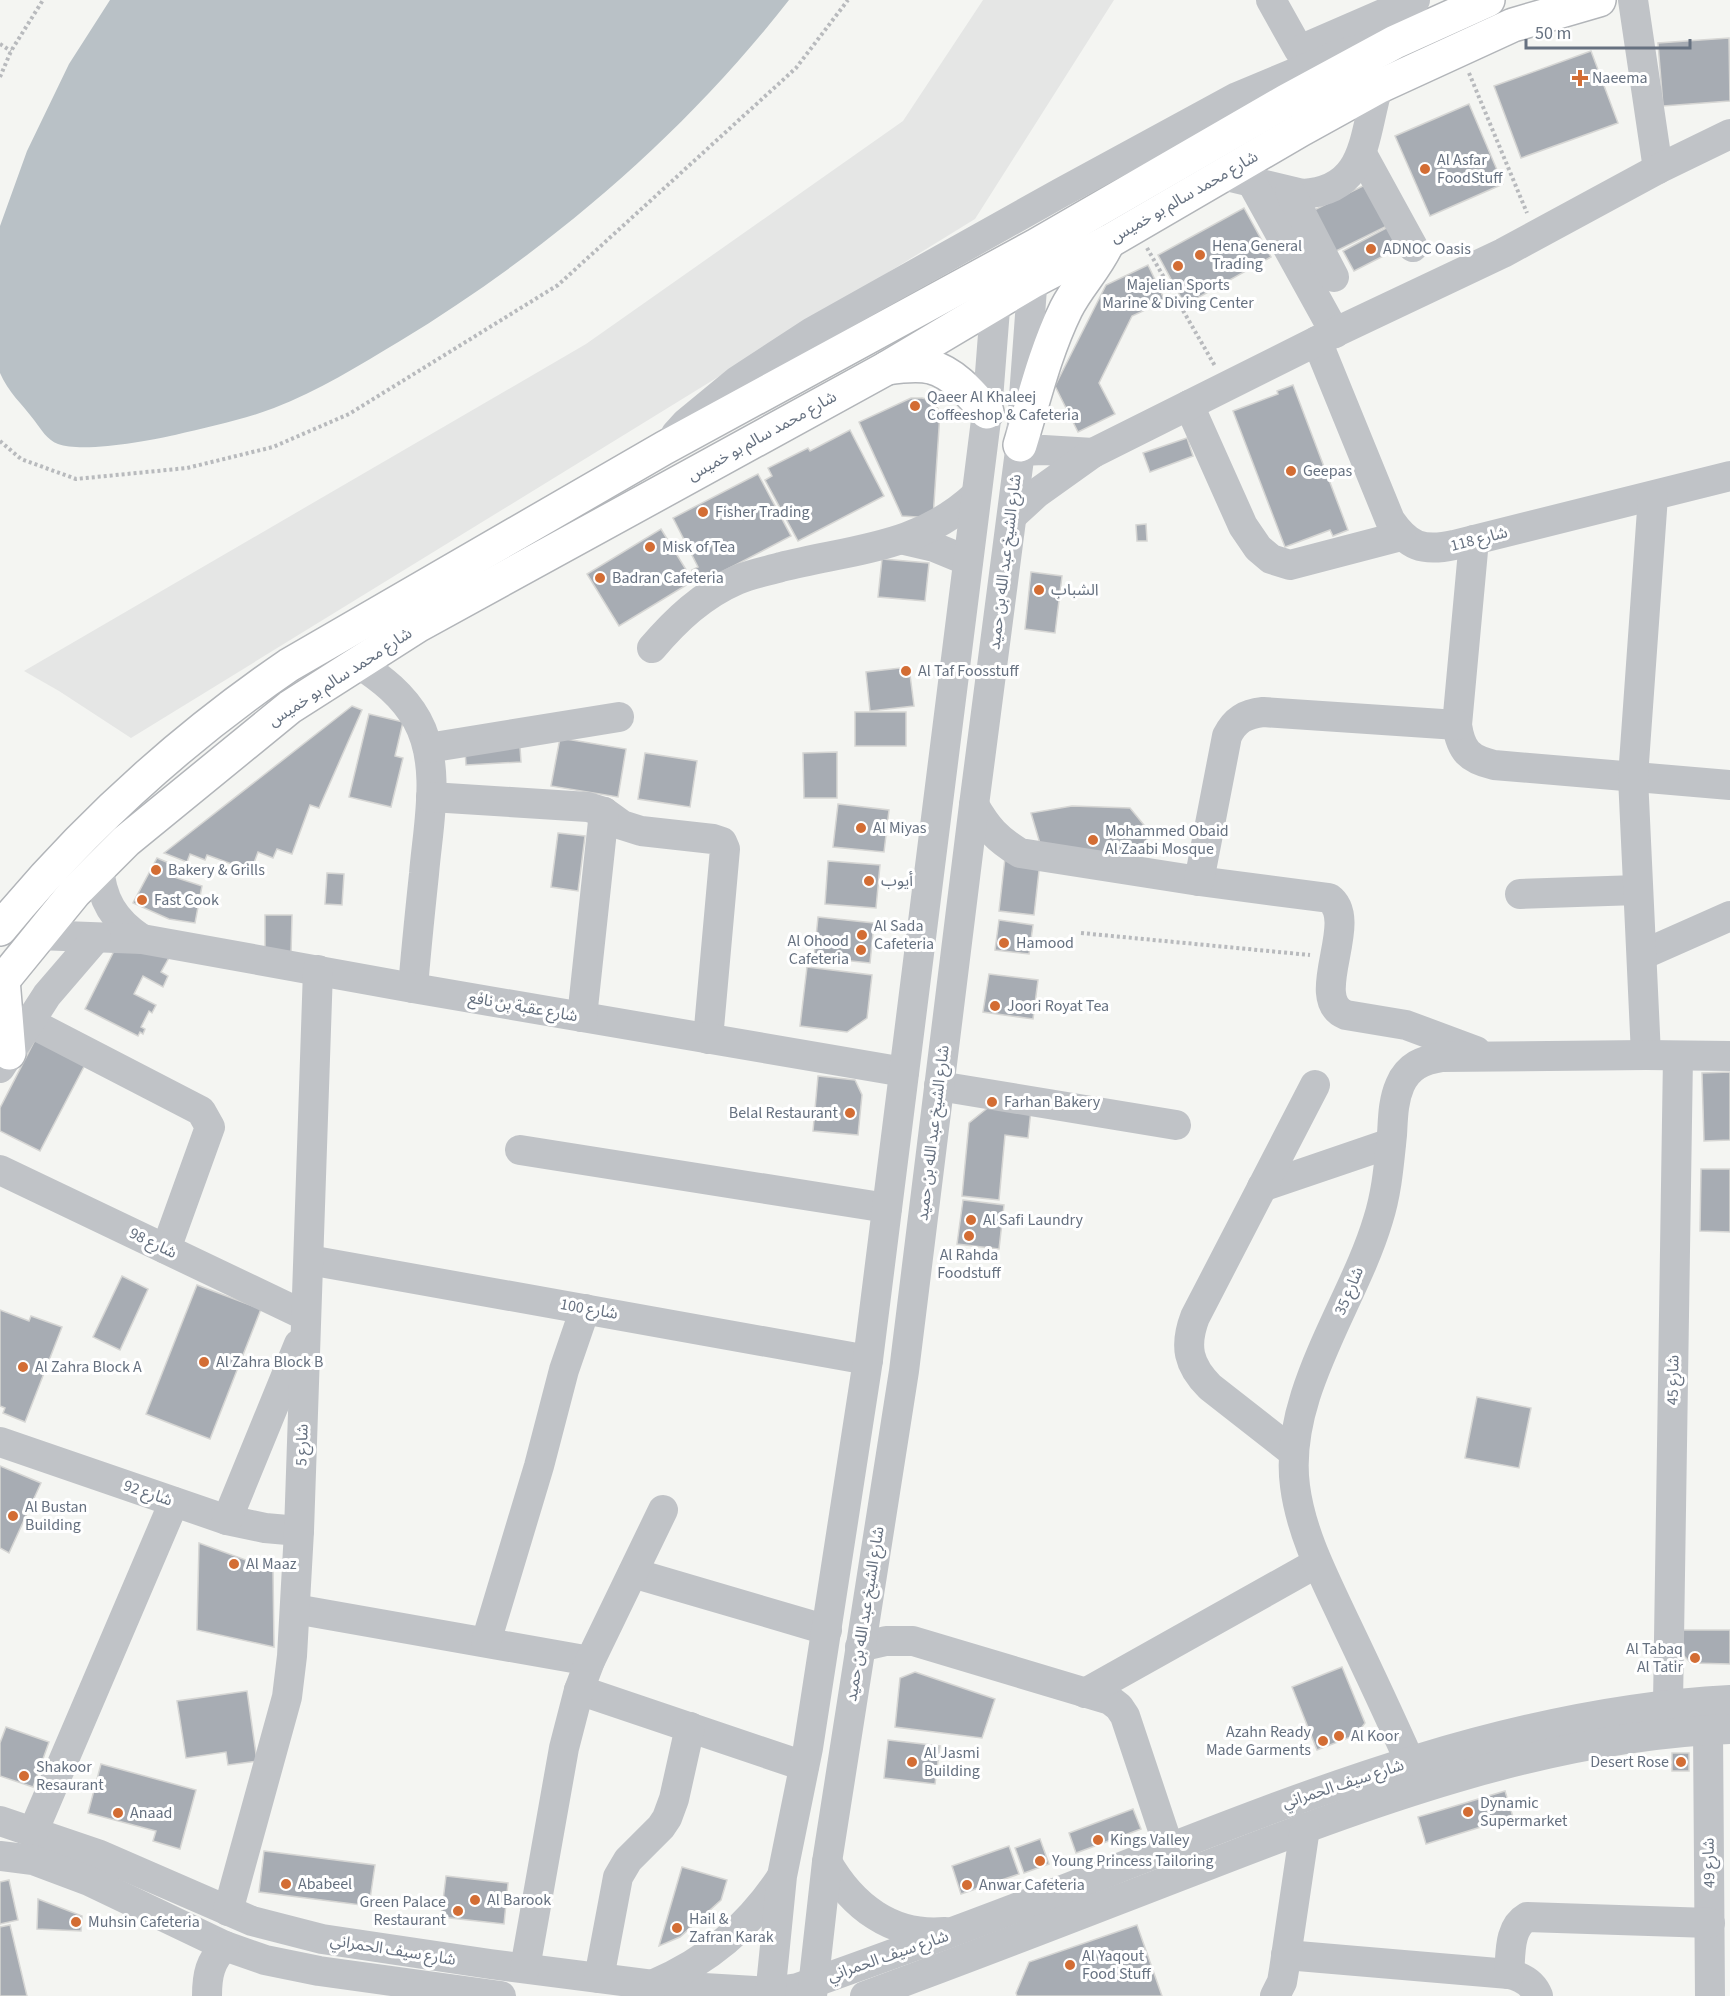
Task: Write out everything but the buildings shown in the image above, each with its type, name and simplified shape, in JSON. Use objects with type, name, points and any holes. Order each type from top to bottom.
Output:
[{"type":"main road","name":"شارع محمد سالم بو خميس","points":[[0,929],[103,817],[177,750],[267,680],[400,599],[664,448],[1035,246],[1286,101],[1395,42],[1488,0]]},
{"type":"main road","name":"شارع محمد سالم بو خميس","points":[[2,982],[38,935],[99,866],[126,841],[266,724],[417,626],[887,368],[1033,281],[1121,234],[1236,178],[1378,87],[1513,25],[1599,0]]},
{"type":"main road","points":[[1020,448],[1056,333],[1068,306],[1121,234]]},
{"type":"main road","points":[[887,368],[931,368],[946,374],[987,412]]},
{"type":"main road","points":[[2,982],[4,1061]]},
{"type":"street","points":[[1271,0],[1299,50]]},
{"type":"street","points":[[1215,107],[1249,78],[1269,65],[1415,0]]},
{"type":"street","points":[[1633,0],[1658,168]]},
{"type":"street","points":[[664,448],[686,423],[721,393],[812,332],[1215,107],[1338,55],[1395,42]]},
{"type":"street","points":[[1236,178],[1303,194],[1315,193],[1339,184],[1348,176],[1362,154],[1369,115],[1378,87]]},
{"type":"street","points":[[1012,516],[1037,493],[1093,453],[1326,337],[1537,236],[1658,168],[1730,134]]},
{"type":"street","points":[[1362,154],[1413,247]]},
{"type":"street","points":[[1189,405],[1243,526],[1258,548],[1271,559],[1290,565],[1401,536],[1390,520],[1326,337],[1236,178]]},
{"type":"street","points":[[1290,192],[1334,277]]},
{"type":"street","name":"شارع الشيخ عبد الله بن حميد","points":[[791,1992],[827,1862],[904,1371],[1020,448],[1035,246]]},
{"type":"street","points":[[791,1992],[782,1876],[806,1757],[868,1360],[987,412],[998,265]]},
{"type":"street","points":[[1020,448],[1093,453]]},
{"type":"street","name":"شارع 118","points":[[1401,536],[1416,546],[1435,549],[1730,476]]},
{"type":"street","points":[[652,648],[676,620],[705,597],[737,580],[807,561],[904,540],[942,522],[976,495]]},
{"type":"street","points":[[1646,1054],[1633,777],[1653,496]]},
{"type":"street","points":[[904,540],[934,547],[968,561]]},
{"type":"street","points":[[1474,540],[1457,725],[1460,741],[1469,755],[1481,762],[1494,765],[1730,785]]},
{"type":"street","points":[[358,663],[383,679],[403,699],[418,722],[428,748],[431,797],[413,988]]},
{"type":"street","points":[[1199,881],[1227,736],[1232,726],[1241,718],[1263,712],[1457,725]]},
{"type":"street","points":[[428,748],[619,717]]},
{"type":"street","points":[[431,797],[578,806],[603,812],[631,829],[713,839],[724,845],[708,1039]]},
{"type":"street","points":[[974,805],[985,825],[1000,842],[1020,853],[1199,881],[1329,898],[1335,903],[1340,916],[1331,998],[1333,1006],[1339,1012],[1413,1027],[1487,1055]]},
{"type":"street","points":[[582,1017],[603,812]]},
{"type":"street","points":[[99,866],[100,881],[110,909],[130,931],[142,939]]},
{"type":"street","points":[[1520,894],[1638,890]]},
{"type":"street","points":[[1642,955],[1730,916]]},
{"type":"street","name":"شارع عقبة بن نافع","points":[[38,935],[142,939],[904,1072]]},
{"type":"street","points":[[4,1061],[62,975],[96,938]]},
{"type":"street","name":"شارع 5","points":[[228,1911],[287,1697],[292,1656],[299,1531],[318,970]]},
{"type":"street","points":[[29,1022],[201,1111],[210,1127],[166,1249]]},
{"type":"street","name":"شارع 35","points":[[1410,1762],[1317,1563],[1295,1486],[1293,1452],[1298,1418],[1309,1386],[1378,1221],[1387,1179],[1394,1104],[1400,1085],[1409,1070],[1425,1059],[1487,1055],[1730,1056]]},
{"type":"street","name":"شارع 45","points":[[1668,1704],[1678,1056]]},
{"type":"street","points":[[1293,1452],[1210,1388],[1199,1376],[1191,1362],[1188,1347],[1189,1332],[1195,1317],[1315,1085]]},
{"type":"street","points":[[939,1086],[1176,1125]]},
{"type":"street","points":[[1262,1187],[1391,1143]]},
{"type":"street","points":[[520,1150],[887,1208]]},
{"type":"street","name":"شارع 98","points":[[0,1170],[166,1249],[306,1322]]},
{"type":"street","name":"شارع 100","points":[[309,1260],[868,1360]]},
{"type":"street","points":[[486,1642],[539,1466],[564,1370],[585,1309]]},
{"type":"street","points":[[227,1520],[306,1322]]},
{"type":"street","name":"شارع 92","points":[[0,1442],[227,1520],[264,1528],[299,1531]]},
{"type":"street","points":[[33,1832],[174,1502]]},
{"type":"street","points":[[525,1968],[564,1748],[579,1690],[590,1661],[663,1510]]},
{"type":"street","points":[[1085,1692],[1317,1563]]},
{"type":"street","points":[[633,1573],[827,1630]]},
{"type":"street","points":[[867,1600],[913,1641]]},
{"type":"street","points":[[295,1609],[590,1661]]},
{"type":"street","points":[[860,1647],[886,1641],[913,1641],[1110,1700],[1125,1716],[1169,1848]]},
{"type":"street","points":[[579,1690],[690,1727],[806,1757]]},
{"type":"street","name":"شارع سيف الحمراني","points":[[865,1996],[966,1944],[1169,1848],[1285,1803],[1410,1762],[1513,1733],[1598,1715],[1668,1704],[1730,1700]]},
{"type":"street","points":[[599,1978],[618,1877],[628,1860],[667,1818],[674,1798],[690,1727]]},
{"type":"street","name":"شارع سيف الحمراني","points":[[0,1821],[125,1865],[271,1928],[322,1940],[653,1985],[791,1992],[966,1944],[1372,1805],[1522,1760],[1652,1735],[1719,1730]]},
{"type":"street","name":"شارع 49","points":[[1710,1996],[1710,1923],[1720,1889],[1719,1730]]},
{"type":"street","points":[[791,1992],[808,1808],[806,1757]]},
{"type":"street","points":[[1275,1996],[1282,1982],[1287,1955],[1305,1828]]},
{"type":"street","name":"شارع سيف الحمراني","points":[[0,1856],[33,1860],[89,1881],[225,1946],[265,1960],[287,1966],[462,1994],[501,1996]]},
{"type":"street","points":[[827,1862],[838,1881],[852,1898],[869,1912],[890,1924],[912,1931],[936,1933],[966,1944],[923,1996]]},
{"type":"street","points":[[653,1985],[680,1973],[728,1941],[749,1921],[782,1876]]},
{"type":"street","points":[[1509,1974],[1515,1928],[1527,1917],[1710,1923]]},
{"type":"street","points":[[207,1996],[209,1969],[213,1960],[225,1946]]},
{"type":"street","points":[[1287,1955],[1509,1974],[1529,1983],[1538,1996]]},
{"type":"path","points":[[0,77],[11,51],[43,0]]},
{"type":"path","points":[[0,441],[21,459],[76,479],[187,468],[273,447],[349,414],[558,285],[796,68],[848,0]]},
{"type":"path","points":[[0,44],[11,51]]},
{"type":"path","points":[[1459,49],[1537,236]]},
{"type":"path","points":[[1121,234],[1226,387]]},
{"type":"path","points":[[1081,933],[1335,958]]},
{"type":"shaded area","points":[[110,0],[789,0],[704,98],[610,188],[508,269],[400,341],[307,394],[250,416],[149,440],[99,447],[69,446],[58,444],[47,437],[11,392],[0,373],[0,226],[27,151],[69,64]]},
{"type":"shaded area","points":[[983,0],[1114,0],[975,219],[131,738],[24,671],[586,344],[903,121]]},
{"type":"place","name":"Naeema","points":[[1580,78]]},
{"type":"place","name":"Al Asfar FoodStuff","points":[[1425,169]]},
{"type":"place","name":"ADNOC Oasis","points":[[1371,249]]},
{"type":"place","name":"Hena General Trading","points":[[1200,255]]},
{"type":"place","name":"Majelian Sports Marine & Diving Center","points":[[1178,266]]},
{"type":"place","name":"Qaeer Al Khaleej Coffeeshop & Cafeteria","points":[[915,406]]},
{"type":"place","name":"Geepas","points":[[1291,471]]},
{"type":"place","name":"Fisher Trading","points":[[703,512]]},
{"type":"place","name":"Misk of Tea","points":[[650,547]]},
{"type":"place","name":"Badran Cafeteria","points":[[600,578]]},
{"type":"place","name":"الشباب","points":[[1039,590]]},
{"type":"place","name":"Al Taf Foosstuff","points":[[906,671]]},
{"type":"place","name":"Al Miyas","points":[[861,828]]},
{"type":"place","name":"Mohammed Obaid Al Zaabi Mosque","points":[[1093,840]]},
{"type":"place","name":"Bakery & Grills","points":[[156,870]]},
{"type":"place","name":"أيوب","points":[[869,881]]},
{"type":"place","name":"Fast Cook","points":[[142,900]]},
{"type":"place","name":"Al Sada Cafeteria","points":[[862,935]]},
{"type":"place","name":"Hamood","points":[[1004,943]]},
{"type":"place","name":"Al Ohood Cafeteria","points":[[861,950]]},
{"type":"place","name":"Joori Royat Tea","points":[[995,1006]]},
{"type":"place","name":"Farhan Bakery","points":[[992,1102]]},
{"type":"place","name":"Belal Restaurant","points":[[850,1113]]},
{"type":"place","name":"Al Safi Laundry","points":[[971,1220]]},
{"type":"place","name":"Al Rahda Foodstuff","points":[[969,1236]]},
{"type":"place","name":"Al Zahra Block B","points":[[204,1362]]},
{"type":"place","name":"Al Zahra Block A","points":[[23,1367]]},
{"type":"place","name":"Al Bustan Building","points":[[13,1516]]},
{"type":"place","name":"Al Maaz","points":[[234,1564]]},
{"type":"place","name":"Al Tabaq Al Tatir","points":[[1695,1658]]},
{"type":"place","name":"Al Koor","points":[[1339,1736]]},
{"type":"place","name":"Azahn Ready Made Garments","points":[[1323,1741]]},
{"type":"place","name":"Al Jasmi Building","points":[[912,1762]]},
{"type":"place","name":"Desert Rose","points":[[1681,1762]]},
{"type":"place","name":"Shakoor Resaurant","points":[[24,1776]]},
{"type":"place","name":"Dynamic Supermarket","points":[[1468,1812]]},
{"type":"place","name":"Anaad","points":[[118,1813]]},
{"type":"place","name":"Kings Valley","points":[[1098,1840]]},
{"type":"place","name":"Young Princess Tailoring","points":[[1040,1861]]},
{"type":"place","name":"Ababeel","points":[[286,1884]]},
{"type":"place","name":"Anwar Cafeteria","points":[[967,1885]]},
{"type":"place","name":"Al Barook","points":[[475,1900]]},
{"type":"place","name":"Green Palace Restaurant","points":[[458,1911]]},
{"type":"place","name":"Muhsin Cafeteria","points":[[76,1922]]},
{"type":"place","name":"Hail & Zafran Karak","points":[[677,1928]]},
{"type":"place","name":"Al Yaqout Food Stuff","points":[[1070,1965]]}]
